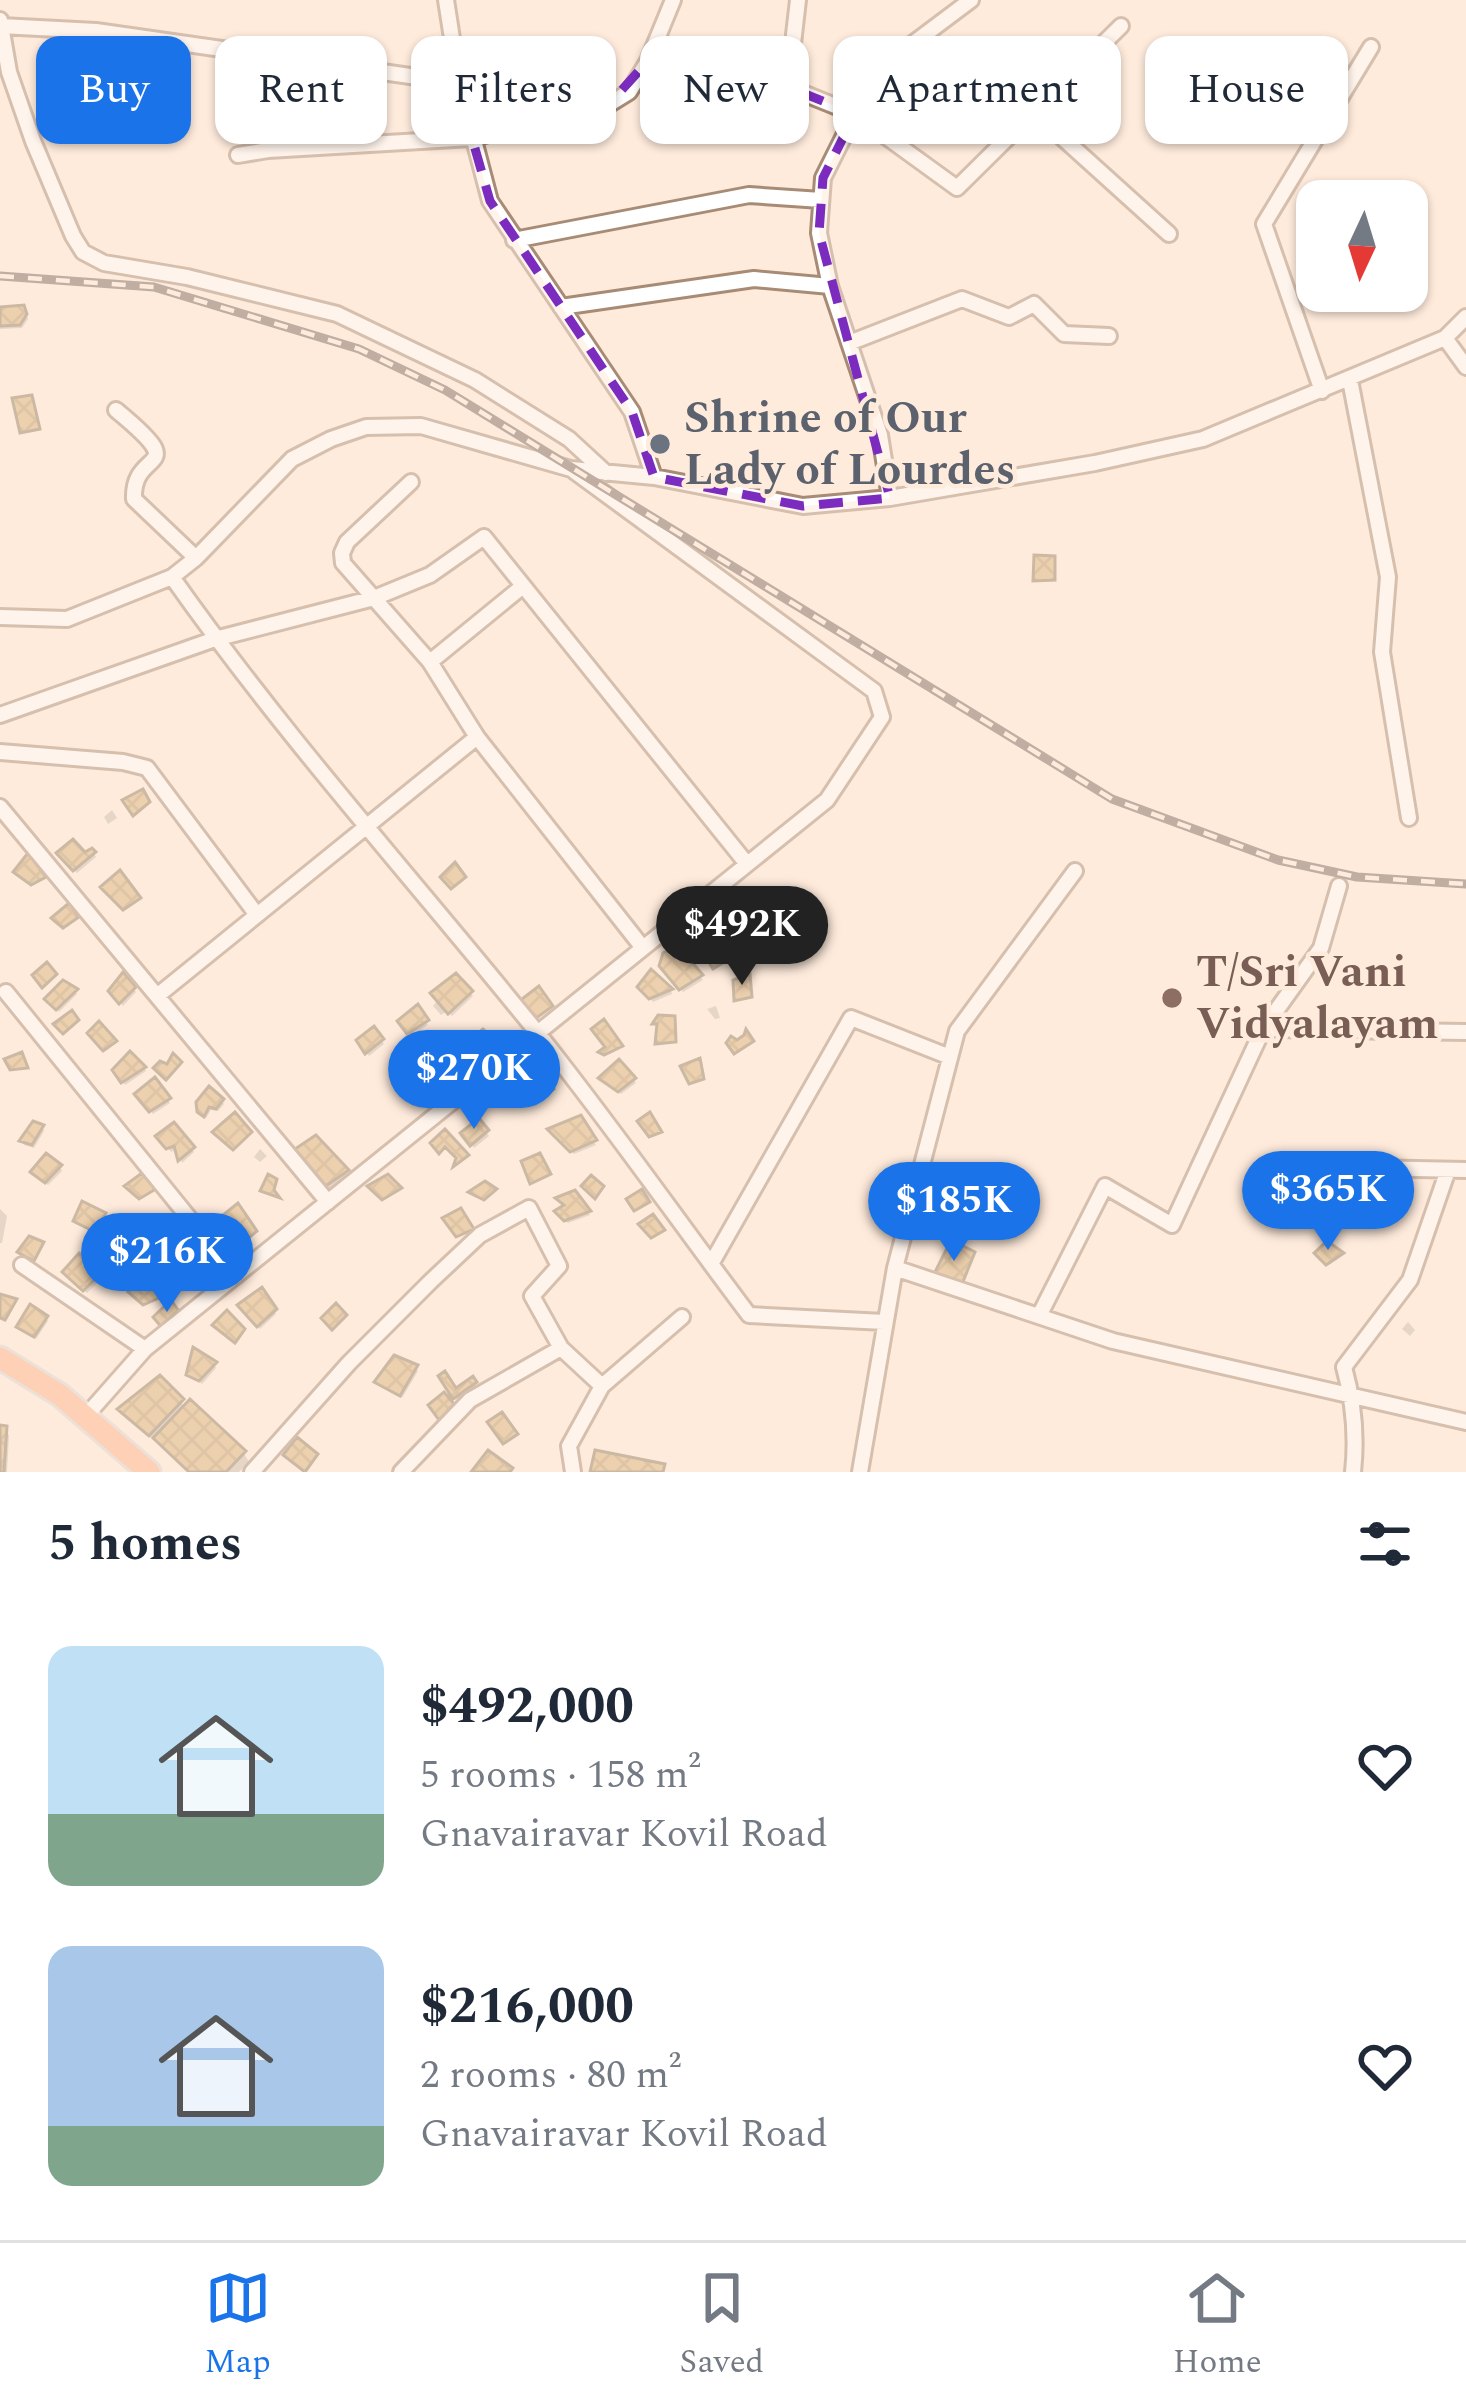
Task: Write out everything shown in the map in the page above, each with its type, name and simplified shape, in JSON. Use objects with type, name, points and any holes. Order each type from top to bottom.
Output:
[{"type":"highway","points":[[0,1358],[37,1378],[148,1472]]},
{"type":"street","points":[[446,0],[452,36]]},
{"type":"street","points":[[658,36],[673,0]]},
{"type":"street","points":[[793,36],[797,0]]},
{"type":"street","points":[[923,36],[971,0]]},
{"type":"street","points":[[411,76],[96,31],[1,23],[9,72],[33,141],[83,252],[104,263],[187,277],[337,314],[475,380],[569,439],[606,473]]},
{"type":"street","points":[[1111,36],[1121,26]]},
{"type":"street","points":[[1322,391],[1264,224],[1371,47]]},
{"type":"street","points":[[616,99],[629,92],[640,74]]},
{"type":"street","points":[[238,155],[411,141]]},
{"type":"street","points":[[474,144],[490,201],[632,412],[654,477]]},
{"type":"street","points":[[840,144],[823,178],[819,233],[830,286],[880,435],[890,498]]},
{"type":"street","points":[[896,144],[957,188],[1002,144]]},
{"type":"street","points":[[1069,144],[1168,234]]},
{"type":"street","points":[[514,240],[749,195],[821,200]]},
{"type":"street","points":[[561,308],[754,279],[830,286]]},
{"type":"street","points":[[849,343],[962,299],[1009,317],[1034,304],[1064,334],[1109,336]]},
{"type":"street","points":[[0,616],[67,620],[172,577],[292,459],[365,427],[421,426],[571,469],[654,477],[803,506],[890,498],[1203,439],[1445,338],[1466,317]]},
{"type":"street","points":[[1445,338],[1466,367]]},
{"type":"street","points":[[1350,380],[1388,577],[1382,652],[1409,818]]},
{"type":"street","points":[[116,410],[158,449],[135,482],[134,499],[196,558]]},
{"type":"street","points":[[85,1417],[145,1349],[827,800],[882,717],[874,691],[571,469]]},
{"type":"street","points":[[411,482],[347,542],[343,562],[430,662],[477,737],[643,949]]},
{"type":"street","points":[[0,715],[215,639],[374,598],[430,575],[484,536],[747,864]]},
{"type":"street","points":[[172,577],[215,639],[365,827],[537,1033],[749,1315],[884,1322]]},
{"type":"street","points":[[430,662],[524,586]]},
{"type":"street","points":[[157,996],[477,737]]},
{"type":"street","points":[[0,752],[147,768],[257,915]]},
{"type":"street","points":[[0,808],[328,1202]]},
{"type":"street","points":[[860,1472],[884,1322],[957,1031],[1075,871]]},
{"type":"street","points":[[1039,1316],[1105,1186],[1172,1225],[1263,1029],[1322,948],[1339,886]]},
{"type":"street","points":[[6,992],[236,1276]]},
{"type":"street","points":[[711,1264],[850,1018],[950,1057]]},
{"type":"street","points":[[1263,1029],[1466,1032]]},
{"type":"street","points":[[1318,1167],[1466,1170]]},
{"type":"street","points":[[1353,1472],[1352,1396],[1344,1367],[1410,1280],[1448,1170]]},
{"type":"street","points":[[252,1472],[431,1280],[480,1235],[529,1208],[559,1266],[532,1296],[561,1348],[602,1385]]},
{"type":"street","points":[[22,1265],[145,1349]]},
{"type":"street","points":[[896,1268],[1113,1341],[1466,1422]]},
{"type":"street","points":[[573,1472],[569,1446],[602,1385],[682,1317]]},
{"type":"street","points":[[401,1472],[470,1400],[561,1348]]},
{"type":"highlighted area","points":[[648,61],[788,87],[855,114],[823,178],[819,233],[890,498],[803,506],[654,477],[632,412],[490,201],[472,138],[608,105]]},
{"type":"building","points":[[24,305],[27,314],[20,325],[0,326],[0,307]]},
{"type":"building","points":[[32,395],[40,429],[20,433],[12,398]]},
{"type":"building","points":[[1034,555],[1055,556],[1055,580],[1033,581]]},
{"type":"building","points":[[143,789],[150,802],[133,816],[122,800]]},
{"type":"building","points":[[73,839],[85,852],[92,848],[96,852],[73,871],[56,853]]},
{"type":"building","points":[[28,853],[46,877],[31,885],[13,872]]},
{"type":"building","points":[[455,862],[466,877],[451,889],[440,877]]},
{"type":"building","points":[[120,870],[141,898],[123,910],[100,887]]},
{"type":"building","points":[[69,903],[79,917],[63,928],[51,918]]},
{"type":"building","points":[[777,920],[788,935],[768,938],[764,929]]},
{"type":"building","points":[[721,940],[731,958],[713,969],[708,961],[716,956],[710,947]]},
{"type":"building","points":[[677,945],[703,975],[679,990],[659,966],[663,953]]},
{"type":"building","points":[[47,962],[57,974],[42,988],[32,975]]},
{"type":"building","points":[[651,969],[673,989],[649,999],[637,987]]},
{"type":"building","points":[[123,972],[136,987],[119,1004],[108,991]]},
{"type":"building","points":[[456,973],[473,991],[448,1014],[430,993]]},
{"type":"building","points":[[750,974],[752,997],[734,1001],[733,980]]},
{"type":"building","points":[[63,980],[78,989],[56,1010],[44,999]]},
{"type":"building","points":[[539,986],[553,1006],[532,1021],[518,1002]]},
{"type":"building","points":[[418,1004],[429,1020],[407,1034],[397,1021]]},
{"type":"building","points":[[72,1010],[79,1020],[63,1034],[53,1024]]},
{"type":"building","points":[[658,1015],[675,1016],[676,1042],[655,1044],[657,1024],[652,1024]]},
{"type":"building","points":[[604,1019],[623,1046],[604,1055],[598,1052],[605,1047],[591,1029]]},
{"type":"building","points":[[99,1021],[117,1041],[103,1051],[87,1033]]},
{"type":"building","points":[[374,1026],[384,1039],[365,1054],[356,1040]]},
{"type":"building","points":[[483,1029],[501,1047],[456,1075],[446,1063]]},
{"type":"building","points":[[746,1029],[754,1041],[734,1054],[726,1043],[731,1036],[737,1040]]},
{"type":"building","points":[[429,1033],[453,1053],[436,1067],[412,1049]]},
{"type":"building","points":[[130,1051],[146,1067],[121,1083],[112,1070]]},
{"type":"building","points":[[22,1052],[28,1068],[10,1070],[4,1059]]},
{"type":"building","points":[[173,1053],[182,1062],[166,1080],[153,1068],[160,1061],[167,1064]]},
{"type":"building","points":[[700,1058],[704,1079],[689,1084],[680,1066]]},
{"type":"building","points":[[619,1059],[636,1078],[618,1092],[598,1078]]},
{"type":"building","points":[[542,1074],[554,1089],[534,1101],[526,1086]]},
{"type":"building","points":[[155,1077],[171,1098],[149,1112],[134,1094]]},
{"type":"building","points":[[209,1086],[224,1099],[216,1109],[209,1107],[204,1117],[197,1112],[196,1102]]},
{"type":"building","points":[[235,1112],[252,1132],[233,1150],[212,1132]]},
{"type":"building","points":[[650,1112],[662,1132],[649,1137],[637,1121]]},
{"type":"building","points":[[581,1115],[597,1140],[570,1152],[547,1129]]},
{"type":"building","points":[[479,1118],[489,1130],[470,1146],[460,1133]]},
{"type":"building","points":[[33,1121],[44,1125],[32,1145],[19,1141]]},
{"type":"building","points":[[174,1122],[195,1147],[178,1161],[174,1146],[166,1149],[155,1136]]},
{"type":"building","points":[[445,1129],[469,1155],[453,1167],[456,1158],[445,1147],[439,1154],[430,1143]]},
{"type":"building","points":[[316,1135],[349,1170],[326,1186],[295,1149]]},
{"type":"building","points":[[46,1153],[62,1165],[45,1183],[30,1172]]},
{"type":"building","points":[[540,1153],[551,1174],[530,1184],[521,1161]]},
{"type":"building","points":[[142,1173],[156,1189],[139,1199],[124,1186]]},
{"type":"building","points":[[268,1174],[277,1179],[274,1190],[280,1198],[260,1191]]},
{"type":"building","points":[[388,1174],[402,1188],[382,1200],[367,1186]]},
{"type":"building","points":[[591,1175],[604,1186],[595,1199],[581,1186]]},
{"type":"building","points":[[485,1181],[497,1189],[484,1200],[468,1192]]},
{"type":"building","points":[[642,1189],[650,1202],[634,1211],[626,1199]]},
{"type":"building","points":[[575,1190],[591,1211],[564,1221],[554,1211],[564,1205],[555,1198]]},
{"type":"building","points":[[82,1201],[106,1213],[95,1232],[73,1221]]},
{"type":"building","points":[[238,1203],[257,1231],[239,1246],[218,1219]]},
{"type":"building","points":[[461,1208],[474,1229],[456,1237],[442,1218]]},
{"type":"building","points":[[176,1214],[187,1230],[173,1242],[169,1238],[162,1243],[153,1235]]},
{"type":"building","points":[[653,1214],[665,1230],[651,1238],[638,1224]]},
{"type":"building","points":[[29,1236],[44,1242],[34,1261],[17,1252]]},
{"type":"building","points":[[951,1240],[975,1252],[962,1284],[931,1280]]},
{"type":"building","points":[[197,1241],[214,1260],[194,1274],[180,1258]]},
{"type":"building","points":[[1327,1241],[1344,1253],[1326,1265],[1314,1253]]},
{"type":"building","points":[[79,1253],[102,1272],[83,1291],[62,1272]]},
{"type":"building","points":[[142,1278],[161,1297],[143,1305],[128,1292]]},
{"type":"building","points":[[262,1287],[277,1309],[257,1327],[237,1305]]},
{"type":"building","points":[[0,1294],[17,1299],[5,1320],[0,1318]]},
{"type":"building","points":[[171,1300],[181,1314],[163,1329],[153,1317]]},
{"type":"building","points":[[336,1303],[347,1315],[332,1330],[321,1318]]},
{"type":"building","points":[[30,1304],[48,1316],[34,1337],[16,1327]]},
{"type":"building","points":[[227,1310],[245,1329],[235,1343],[212,1325]]},
{"type":"building","points":[[193,1347],[217,1362],[199,1381],[186,1375]]},
{"type":"building","points":[[394,1355],[418,1365],[400,1396],[374,1382]]},
{"type":"building","points":[[445,1371],[456,1388],[473,1376],[477,1382],[453,1399],[438,1376]]},
{"type":"building","points":[[160,1375],[184,1399],[149,1436],[117,1409]]},
{"type":"building","points":[[444,1392],[454,1404],[439,1420],[428,1405]]},
{"type":"building","points":[[190,1399],[246,1451],[226,1472],[189,1472],[153,1438]]},
{"type":"building","points":[[502,1412],[518,1434],[503,1444],[487,1422]]},
{"type":"building","points":[[0,1425],[7,1426],[4,1472],[0,1472]]},
{"type":"building","points":[[297,1437],[318,1454],[305,1472],[283,1455]]},
{"type":"building","points":[[488,1450],[513,1468],[510,1472],[471,1472]]},
{"type":"building","points":[[595,1450],[665,1464],[663,1472],[590,1472]]},
{"type":"railway","points":[[0,276],[154,287],[359,349],[445,390],[1112,799],[1278,860],[1357,877],[1466,884]]},
{"type":"place","name":"Shrine of Our Lady of Lourdes","points":[[660,444]]},
{"type":"place","name":"T/Sri Vani Vidyalayam","points":[[1172,998]]}]
